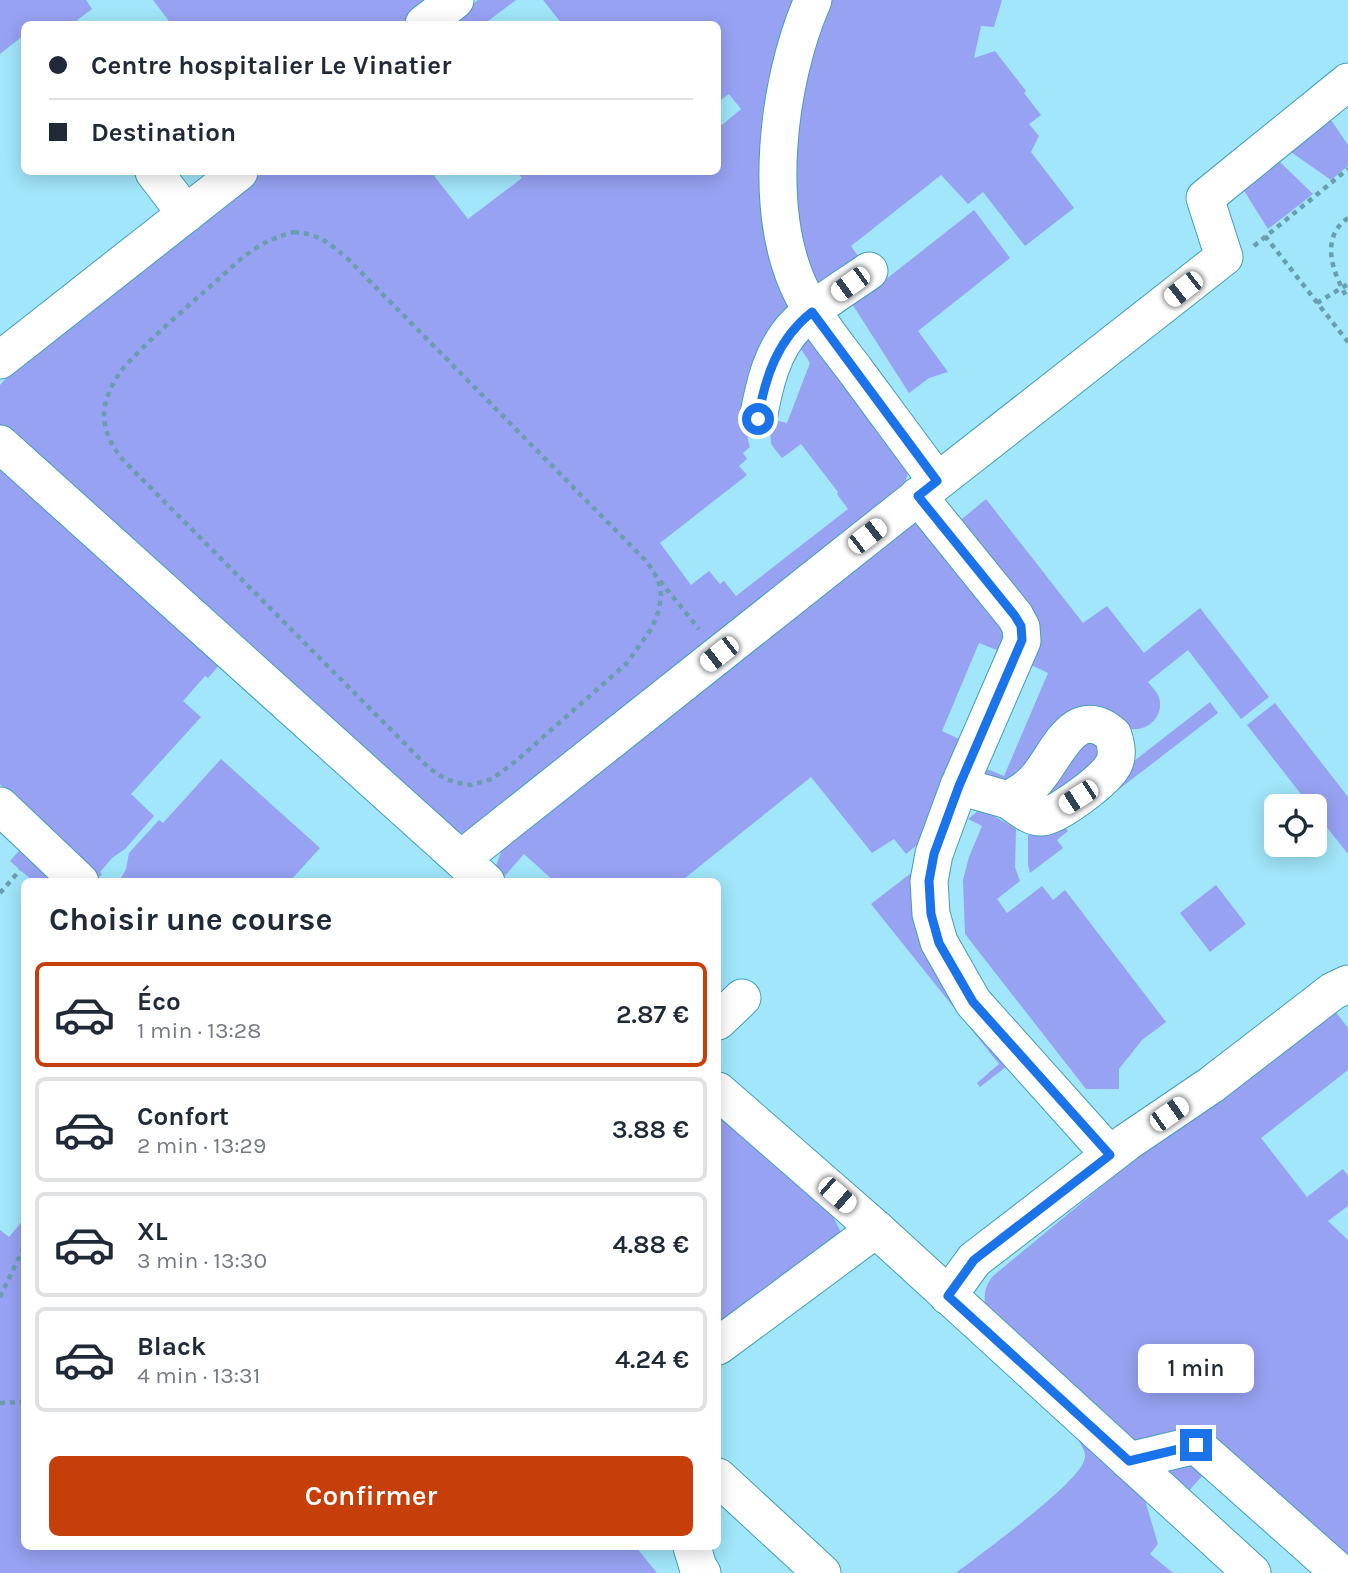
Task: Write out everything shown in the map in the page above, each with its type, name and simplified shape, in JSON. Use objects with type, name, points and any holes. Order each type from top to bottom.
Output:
[{"type":"lane","points":[[428,21],[455,0]]},
{"type":"lane","points":[[813,0],[793,66],[779,133],[777,196],[791,269],[812,312],[1021,626],[1022,640],[959,786],[934,854],[929,881],[931,914],[939,943],[973,1002],[1110,1155]]},
{"type":"lane","points":[[0,444],[474,870],[719,654],[1224,257],[1205,198],[1348,82]]},
{"type":"lane","points":[[156,175],[186,214]]},
{"type":"lane","points":[[0,360],[235,175]]},
{"type":"lane","points":[[758,419],[764,386],[775,356],[795,325],[869,271]]},
{"type":"lane","points":[[959,786],[1008,800]]},
{"type":"lane","points":[[0,806],[76,878]]},
{"type":"lane","points":[[948,1296],[974,1260],[1110,1155],[1211,1085],[1333,991],[1348,984]]},
{"type":"lane","points":[[721,1094],[876,1229],[1248,1572]]},
{"type":"lane","points":[[721,1344],[876,1229]]},
{"type":"lane","points":[[1129,1461],[1196,1445],[1340,1573]]},
{"type":"lane","points":[[721,1480],[822,1573]]},
{"type":"lane","points":[[693,1550],[702,1573]]},
{"type":"path","points":[[1224,257],[1249,250],[1348,169]]},
{"type":"path","points":[[1348,218],[1335,230],[1332,240],[1333,269],[1348,299]]},
{"type":"path","points":[[658,579],[661,595],[659,610],[652,628],[627,663],[492,779],[471,785],[446,779],[423,762],[113,449],[104,419],[106,402],[113,384],[127,365],[189,305],[252,250],[275,236],[294,232],[311,233],[327,241],[348,260],[647,562],[719,654]]},
{"type":"path","points":[[1265,236],[1348,342]]},
{"type":"path","points":[[1317,303],[1348,284]]},
{"type":"path","points":[[0,1297],[21,1253]]},
{"type":"path","points":[[0,1403],[21,1402]]},
{"type":"shaded area","points":[[0,0],[86,0],[92,9],[76,21],[21,21],[21,37],[0,54]]},
{"type":"shaded area","points":[[153,0],[436,0],[409,21],[169,21]]},
{"type":"shaded area","points":[[478,0],[516,0],[488,21],[452,21]]},
{"type":"shaded area","points":[[543,0],[804,0],[785,62],[791,305],[749,395],[750,447],[743,453],[747,459],[739,466],[747,475],[660,543],[691,585],[709,571],[720,584],[724,581],[736,596],[848,509],[801,444],[782,458],[771,444],[770,419],[787,423],[810,363],[799,346],[804,333],[893,440],[908,473],[905,482],[896,492],[463,837],[0,427],[0,385],[9,375],[259,175],[433,175],[468,219],[522,178],[520,175],[721,175],[721,124],[741,109],[729,94],[721,100],[721,21],[560,21]]},
{"type":"shaded area","points":[[827,0],[1002,0],[994,27],[981,26],[974,58],[995,51],[1026,91],[1024,93],[1041,115],[1029,124],[1039,136],[1031,152],[1074,208],[1025,246],[983,192],[968,204],[941,175],[851,246],[863,263],[819,286],[801,262],[793,124]]},
{"type":"shaded area","points":[[1331,120],[1348,145],[1348,166],[1331,180],[1291,152]]},
{"type":"shaded area","points":[[1279,161],[1313,194],[1268,229],[1243,189]]},
{"type":"shaded area","points":[[974,210],[1010,258],[918,331],[948,372],[929,378],[909,393],[849,299],[880,284]]},
{"type":"shaded area","points":[[0,466],[220,664],[208,678],[205,676],[183,701],[201,717],[131,794],[154,816],[125,849],[112,858],[100,872],[102,874],[98,878],[91,878],[0,784]]},
{"type":"shaded area","points":[[986,499],[1083,623],[1107,606],[1144,653],[1200,608],[1269,697],[1241,719],[1188,650],[1148,682],[1160,702],[1158,714],[1150,724],[1132,729],[1112,719],[1014,783],[984,778],[982,767],[1004,776],[1048,673],[1027,663],[956,524]]},
{"type":"shaded area","points":[[914,522],[923,523],[1007,623],[1002,652],[979,643],[942,731],[963,741],[923,840],[906,854],[894,839],[872,853],[811,777],[685,878],[551,878],[524,854],[501,878],[495,869],[502,849]]},
{"type":"shaded area","points":[[1210,702],[1218,713],[1088,813],[1080,803]]},
{"type":"shaded area","points":[[1275,703],[1348,797],[1348,854],[1327,827],[1327,794],[1301,794],[1247,725]]},
{"type":"shaded area","points":[[1075,739],[1108,746],[1059,800],[1034,800]]},
{"type":"shaded area","points":[[221,759],[320,848],[293,878],[121,878],[129,853],[159,820],[163,823]]},
{"type":"shaded area","points":[[978,811],[994,816],[1016,829],[1015,867],[1020,881],[997,899],[1007,913],[1042,886],[1053,900],[1065,890],[1166,1022],[1142,1040],[1119,1069],[1119,1089],[1086,1089],[965,934],[963,880],[982,826],[968,819]]},
{"type":"shaded area","points":[[1062,824],[1068,831],[1057,840],[1063,848],[1030,873],[1028,835],[1044,836]]},
{"type":"shaded area","points":[[26,843],[64,878],[29,878],[10,861]]},
{"type":"shaded area","points":[[915,870],[1011,1063],[980,1087],[977,1083],[999,1064],[871,904]]},
{"type":"shaded area","points":[[1216,885],[1246,924],[1210,952],[1180,913]]},
{"type":"shaded area","points":[[1332,1007],[1348,1028],[1348,1070],[1261,1138],[1307,1197],[1343,1169],[1348,1176],[1348,1206],[1328,1221],[1348,1240],[1348,1567],[1222,1454],[1185,1495],[985,1306],[985,1293],[993,1276],[1166,1133]]},
{"type":"shaded area","points":[[721,1115],[832,1215],[840,1230],[840,1239],[721,1328]]},
{"type":"shaded area","points":[[21,1223],[21,1550],[638,1550],[657,1573],[0,1573],[0,1230],[9,1237]]},
{"type":"shaded area","points":[[1081,1439],[1144,1497],[1158,1544],[1150,1554],[1173,1573],[956,1573],[1064,1486],[1084,1461],[1085,1453],[1079,1441]]},
{"type":"route","points":[[758,419],[764,386],[775,356],[795,325],[812,312],[937,481],[918,496],[1021,626],[1022,640],[959,786],[934,854],[929,881],[931,914],[939,943],[973,1002],[1110,1155],[974,1260],[948,1296],[1129,1461],[1196,1445]]}]
